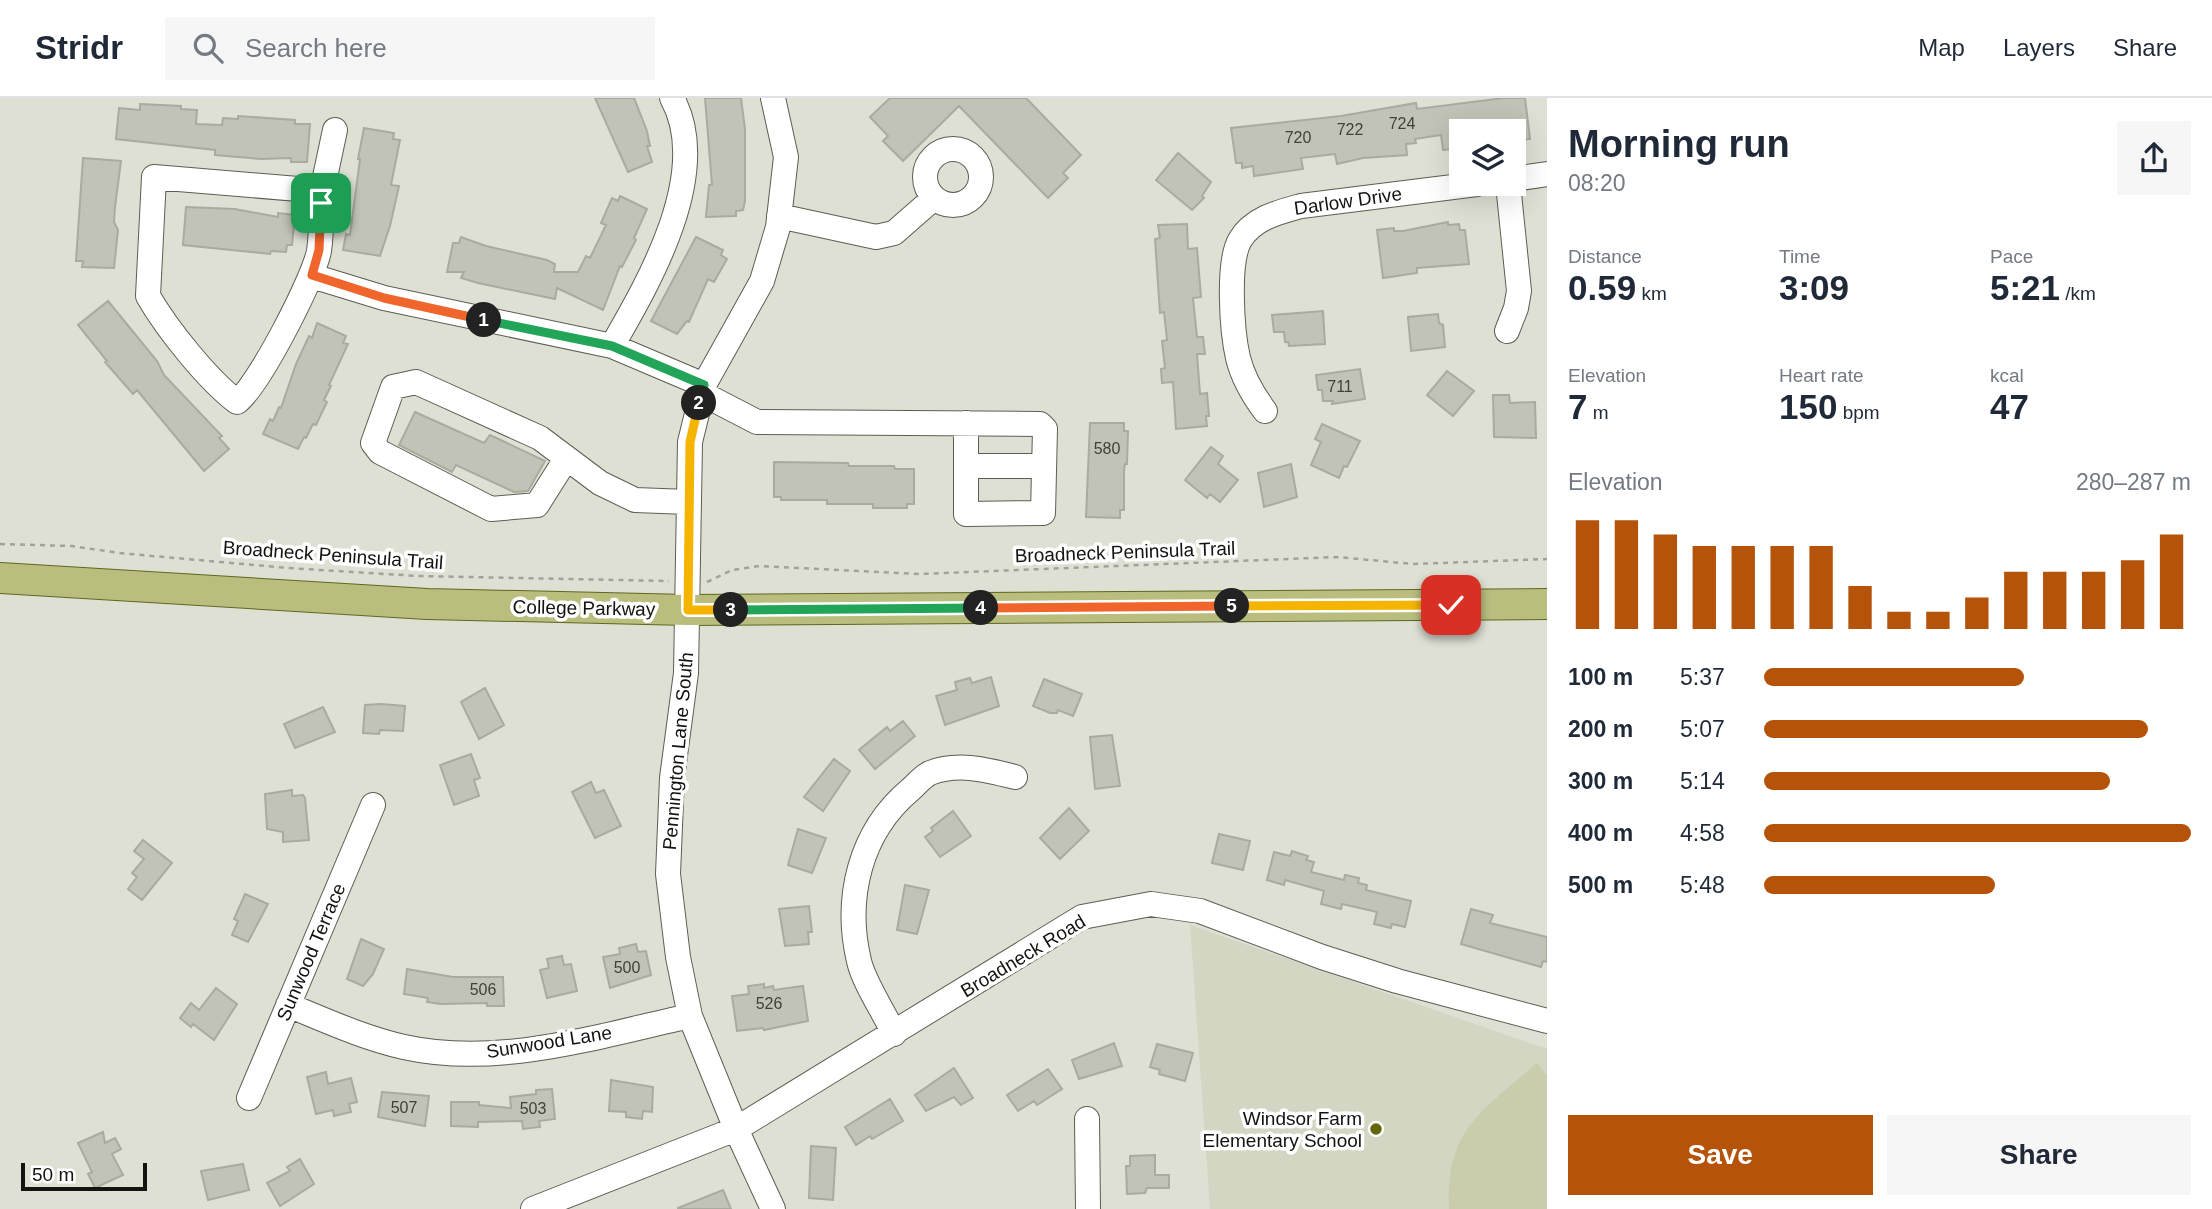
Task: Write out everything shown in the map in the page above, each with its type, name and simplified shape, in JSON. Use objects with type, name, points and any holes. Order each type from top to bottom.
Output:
[{"type":"main road","name":"College Parkway","points":[[0,578],[427,604],[688,610],[1547,604]]},
{"type":"street","points":[[612,346],[667,239],[678,204],[684,169],[683,132],[672,98]]},
{"type":"street","name":"Pennington Lane South","points":[[773,98],[786,157],[779,216],[762,281],[703,389],[690,442],[686,673],[672,778],[668,874],[678,957],[690,1016],[736,1129],[773,1209]]},
{"type":"street","points":[[322,191],[154,177],[148,296],[157,312],[223,391],[237,402],[247,394],[264,367],[312,275],[319,250],[322,191],[335,130]]},
{"type":"street","points":[[1526,177],[1547,174]]},
{"type":"street","name":"Darlow Drive","points":[[1265,411],[1252,393],[1237,356],[1233,267],[1241,239],[1251,227],[1278,212],[1301,206],[1449,188]]},
{"type":"street","points":[[1507,331],[1519,291],[1509,196]]},
{"type":"street","points":[[779,216],[876,237],[894,233],[934,198]]},
{"type":"street","points":[[312,275],[384,298],[612,346],[703,389],[757,422],[966,423],[1040,424],[1045,429],[1043,513],[965,514],[966,423]]},
{"type":"street","points":[[566,459],[537,505],[491,509],[380,452],[373,443],[393,387],[416,382],[540,438],[600,483],[635,500],[688,502]]},
{"type":"street","points":[[966,466],[1044,466]]},
{"type":"street","points":[[894,1034],[859,963],[853,912],[856,876],[870,838],[893,804],[930,773],[972,767],[1015,777]]},
{"type":"street","name":"Sunwood Terrace","points":[[249,1098],[373,805]]},
{"type":"street","name":"Broadneck Road","points":[[533,1209],[736,1129],[1082,917],[1151,904],[1200,911],[1322,957],[1397,981],[1547,1021]]},
{"type":"street","name":"Sunwood Lane","points":[[289,1005],[359,1035],[406,1047],[453,1054],[530,1049],[690,1016]]},
{"type":"street","points":[[1087,1119],[1088,1209]]},
{"type":"path","name":"Broadneck Peninsula Trail","points":[[0,544],[72,546],[249,565],[405,575],[664,581]]},
{"type":"path","name":"Broadneck Peninsula Trail","points":[[707,582],[732,570],[759,566],[919,574],[1337,557],[1413,564],[1547,559]]},
{"type":"shaded area","name":"Windsor Farm Elementary School","points":[[1190,925],[1547,1049],[1547,1209],[1210,1209]]},
{"type":"shaded area","points":[[1537,1063],[1547,1076],[1547,1209],[1449,1209],[1449,1181],[1461,1140],[1485,1108]]},
{"type":"building","points":[[595,98],[634,98],[647,131],[650,146],[647,146],[652,162],[628,172]]},
{"type":"building","points":[[705,98],[741,98],[745,129],[745,201],[743,210],[736,211],[736,216],[706,217],[709,185],[712,185]]},
{"type":"building","points":[[890,98],[1026,98],[1081,155],[1063,173],[1068,178],[1048,198],[959,106],[903,161],[883,141],[888,136],[870,117]]},
{"type":"building","points":[[1504,98],[1525,98],[1530,139],[1526,140],[1526,119],[1449,119],[1449,149],[1443,150],[1441,135],[1415,139],[1416,143],[1406,144],[1407,155],[1363,158],[1337,164],[1335,154],[1301,158],[1303,169],[1254,176],[1253,166],[1242,168],[1242,163],[1236,163],[1231,128],[1341,116],[1416,103],[1417,109]]},
{"type":"building","points":[[140,104],[181,106],[181,109],[197,110],[196,124],[222,125],[223,118],[238,119],[238,116],[295,120],[295,124],[310,124],[307,162],[291,162],[291,158],[261,159],[215,155],[215,150],[116,139],[119,108],[140,110]]},
{"type":"building","points":[[364,128],[394,133],[393,139],[400,140],[391,185],[399,186],[380,256],[343,250],[346,234],[350,235]]},
{"type":"building","points":[[1178,153],[1211,182],[1202,196],[1204,198],[1192,210],[1156,180]]},
{"type":"building","points":[[83,158],[121,161],[114,222],[118,230],[114,268],[82,267],[83,261],[76,261]]},
{"type":"building","points":[[620,196],[647,209],[634,238],[636,240],[622,267],[620,266],[603,310],[557,288],[555,299],[461,278],[464,272],[447,272],[453,243],[459,243],[461,237],[486,246],[547,260],[555,264],[554,272],[578,272],[586,256],[590,258],[606,225],[601,223],[612,198],[618,201]]},
{"type":"building","points":[[186,207],[235,209],[278,217],[278,213],[295,215],[292,245],[287,245],[286,252],[271,251],[270,254],[183,245]]},
{"type":"building","points":[[1448,222],[1448,225],[1459,224],[1460,230],[1465,230],[1469,264],[1417,268],[1417,273],[1383,278],[1377,230],[1394,228],[1394,231],[1403,231]]},
{"type":"building","points":[[1187,224],[1188,249],[1197,248],[1201,297],[1193,298],[1197,337],[1203,337],[1205,354],[1197,354],[1200,394],[1207,393],[1209,416],[1206,416],[1207,426],[1176,429],[1173,382],[1162,383],[1161,369],[1165,368],[1162,341],[1167,340],[1164,312],[1160,313],[1155,239],[1160,238],[1158,225]]},
{"type":"building","points":[[696,237],[723,250],[721,255],[727,259],[714,282],[708,279],[689,322],[687,321],[677,334],[651,321]]},
{"type":"building","points":[[108,301],[157,361],[164,375],[222,436],[219,438],[229,449],[204,471],[137,390],[133,394],[105,362],[107,361],[78,325]]},
{"type":"building","points":[[1323,311],[1325,344],[1289,346],[1288,342],[1285,342],[1284,332],[1274,332],[1272,315]]},
{"type":"building","points":[[1438,314],[1439,323],[1443,325],[1445,347],[1411,351],[1408,317]]},
{"type":"building","points":[[317,323],[346,336],[343,343],[348,344],[329,385],[331,386],[324,400],[327,402],[316,425],[313,424],[298,449],[263,434],[270,419],[273,421],[279,407],[281,408],[296,364],[309,336],[312,338]]},
{"type":"building","points":[[1360,369],[1365,399],[1332,404],[1333,401],[1323,401],[1316,375]]},
{"type":"building","points":[[1447,371],[1474,391],[1453,416],[1427,395]]},
{"type":"building","points":[[1493,395],[1509,395],[1510,403],[1535,402],[1536,438],[1494,437]]},
{"type":"building","points":[[415,412],[484,443],[490,435],[545,461],[528,491],[514,492],[456,465],[452,472],[399,445]]},
{"type":"building","points":[[1090,423],[1124,423],[1124,431],[1128,431],[1124,510],[1120,510],[1120,518],[1086,517]]},
{"type":"building","points":[[1322,424],[1360,441],[1339,478],[1311,465],[1321,442],[1315,439]]},
{"type":"building","points":[[1211,447],[1223,456],[1218,464],[1238,480],[1220,502],[1210,494],[1207,498],[1185,480]]},
{"type":"building","points":[[774,462],[848,463],[849,466],[914,469],[914,504],[907,504],[907,508],[873,508],[873,504],[827,504],[827,500],[781,500],[781,497],[774,497]]},
{"type":"building","points":[[1291,464],[1297,497],[1264,507],[1258,473]]},
{"type":"building","points":[[991,677],[999,706],[945,725],[936,696],[957,690],[955,682],[970,678],[972,683]]},
{"type":"building","points":[[1044,679],[1082,694],[1073,716],[1058,710],[1057,713],[1050,713],[1033,706]]},
{"type":"building","points":[[485,688],[504,725],[479,739],[461,702]]},
{"type":"building","points":[[365,705],[405,706],[403,731],[380,730],[379,734],[363,733]]},
{"type":"building","points":[[323,707],[335,732],[295,748],[284,724]]},
{"type":"building","points":[[903,721],[915,736],[875,769],[859,750],[887,727],[890,731]]},
{"type":"building","points":[[1112,735],[1120,786],[1095,789],[1090,737]]},
{"type":"building","points":[[471,754],[480,778],[474,780],[479,796],[454,805],[440,765]]},
{"type":"building","points":[[834,759],[850,771],[823,811],[804,797]]},
{"type":"building","points":[[591,782],[596,793],[604,790],[621,826],[595,838],[572,792]]},
{"type":"building","points":[[292,790],[292,796],[303,795],[305,798],[309,840],[283,842],[283,832],[267,829],[265,794]]},
{"type":"building","points":[[1069,808],[1089,831],[1060,859],[1040,838]]},
{"type":"building","points":[[953,811],[971,836],[940,857],[925,837],[933,831],[931,828]]},
{"type":"building","points":[[798,829],[826,838],[812,873],[788,865]]},
{"type":"building","points":[[1219,834],[1250,841],[1243,870],[1212,863]]},
{"type":"building","points":[[143,840],[172,863],[142,900],[128,889],[137,877],[132,873],[144,859],[134,851]]},
{"type":"building","points":[[1292,851],[1308,856],[1306,860],[1314,862],[1311,872],[1344,880],[1345,875],[1359,878],[1358,883],[1367,885],[1366,890],[1411,901],[1405,927],[1392,924],[1391,928],[1374,924],[1377,912],[1342,904],[1341,909],[1321,904],[1324,891],[1285,880],[1284,885],[1267,880],[1274,852],[1290,856]]},
{"type":"building","points":[[905,885],[929,890],[917,934],[897,930]]},
{"type":"building","points":[[245,894],[268,904],[248,942],[232,935],[238,921],[234,919]]},
{"type":"building","points":[[809,906],[812,932],[808,932],[809,944],[785,946],[779,909]]},
{"type":"building","points":[[1471,909],[1493,915],[1490,923],[1547,937],[1547,962],[1543,961],[1541,967],[1461,944]]},
{"type":"building","points":[[361,939],[384,949],[373,974],[363,986],[347,979]]},
{"type":"building","points":[[636,944],[638,952],[646,951],[651,975],[610,988],[603,957],[620,954],[619,948]]},
{"type":"building","points":[[562,956],[564,965],[571,964],[577,991],[547,998],[540,970],[549,968],[547,959]]},
{"type":"building","points":[[407,969],[453,977],[503,977],[504,1006],[487,1006],[487,1003],[440,1004],[427,1002],[428,998],[404,994]]},
{"type":"building","points":[[764,984],[764,988],[773,986],[774,990],[803,986],[808,1021],[764,1030],[737,1031],[732,996],[749,994],[748,986]]},
{"type":"building","points":[[216,988],[237,1004],[214,1040],[180,1018],[191,1003],[199,1010]]},
{"type":"building","points":[[1114,1043],[1122,1066],[1079,1079],[1072,1060]]},
{"type":"building","points":[[1157,1044],[1193,1053],[1185,1081],[1159,1074],[1160,1070],[1150,1067]]},
{"type":"building","points":[[954,1068],[973,1098],[961,1105],[954,1097],[926,1111],[915,1095]]},
{"type":"building","points":[[1048,1069],[1062,1089],[1037,1105],[1034,1101],[1018,1111],[1007,1095]]},
{"type":"building","points":[[326,1072],[328,1084],[351,1078],[357,1102],[349,1104],[351,1112],[334,1116],[333,1110],[316,1114],[307,1077]]},
{"type":"building","points":[[611,1080],[653,1087],[652,1112],[643,1111],[642,1119],[626,1117],[626,1112],[609,1111]]},
{"type":"building","points":[[552,1089],[555,1119],[539,1121],[540,1127],[523,1129],[522,1121],[478,1122],[478,1127],[451,1126],[451,1102],[479,1102],[479,1105],[511,1108],[510,1097]]},
{"type":"building","points":[[382,1092],[429,1096],[425,1126],[378,1117]]},
{"type":"building","points":[[890,1099],[903,1121],[856,1145],[845,1127]]},
{"type":"building","points":[[103,1132],[105,1143],[115,1138],[121,1149],[112,1154],[123,1175],[95,1188],[88,1174],[92,1172],[78,1143]]},
{"type":"building","points":[[811,1146],[836,1148],[833,1200],[809,1198]]},
{"type":"building","points":[[1155,1155],[1155,1175],[1169,1175],[1169,1188],[1147,1188],[1145,1193],[1127,1194],[1126,1166],[1130,1166],[1130,1156]]},
{"type":"building","points":[[300,1159],[314,1184],[280,1206],[267,1183],[290,1171],[287,1167]]},
{"type":"building","points":[[243,1164],[249,1190],[208,1200],[201,1171]]},
{"type":"building","points":[[723,1190],[731,1209],[678,1209],[678,1208]]},
{"type":"place","name":"Windsor Farm Elementary School","points":[[1376,1129]]},
{"type":"route","points":[[321,203],[319,250],[312,275],[384,298],[612,346],[704,385],[690,442],[688,610],[1451,605]]}]
